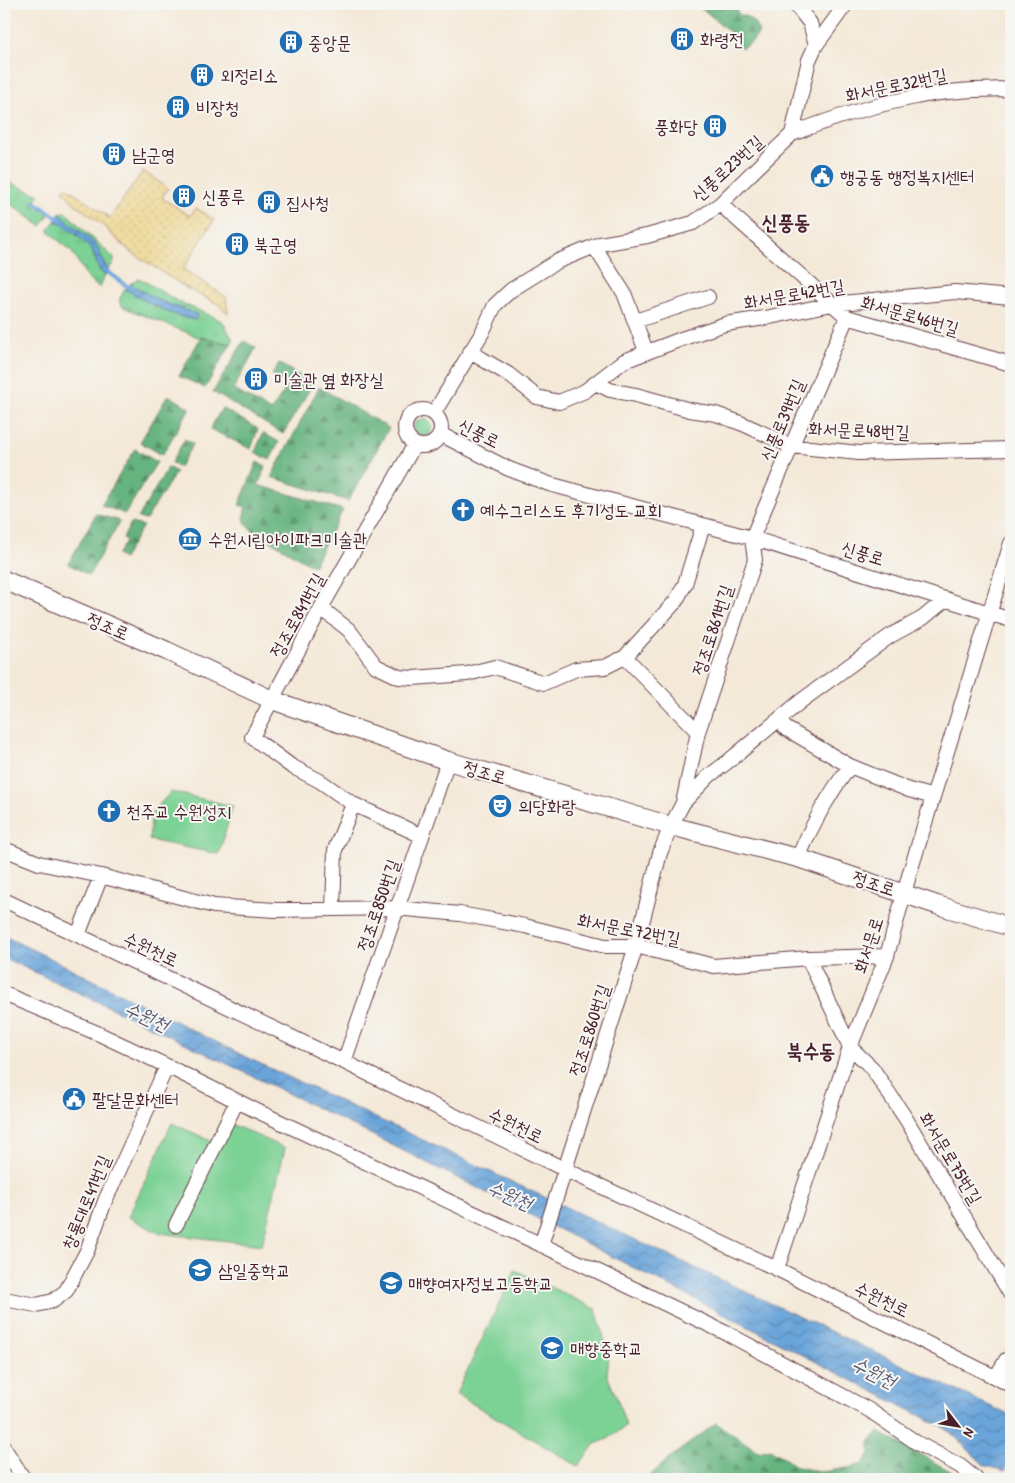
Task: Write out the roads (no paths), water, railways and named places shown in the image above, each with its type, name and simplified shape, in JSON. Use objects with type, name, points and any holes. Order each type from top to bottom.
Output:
[{"type":"street","points":[[795,4],[810,23],[816,45]]},
{"type":"street","points":[[792,134],[809,60],[816,45],[846,4]]},
{"type":"street","name":"화서문로32번길","points":[[792,134],[830,118],[917,96],[1011,89]]},
{"type":"street","name":"신풍로23번길","points":[[434,413],[482,333],[495,305],[511,290],[556,262],[594,246],[677,229],[692,223],[720,204],[792,134]]},
{"type":"street","name":"화서문로46번길","points":[[720,204],[847,317],[1011,364]]},
{"type":"street","points":[[594,246],[624,293],[646,351]]},
{"type":"street","name":"화서문로42번길","points":[[470,352],[508,374],[537,397],[560,402],[596,383],[624,361],[646,351],[725,324],[832,304],[955,292],[1011,297]]},
{"type":"street","points":[[635,321],[708,297]]},
{"type":"street","name":"신풍로39번길","points":[[752,538],[847,317]]},
{"type":"street","name":"화서문로48번길","points":[[596,383],[610,390],[690,410],[716,414],[791,446],[859,453],[1011,449]]},
{"type":"street","points":[[416,410],[428,410],[434,413],[440,422],[440,434],[437,440],[426,446],[414,444],[406,436],[404,424],[406,418],[416,410]]},
{"type":"street","name":"신풍로","points":[[440,434],[509,468],[549,484],[752,538],[1011,620]]},
{"type":"street","name":"정조로841번길","points":[[353,804],[320,781],[291,766],[252,738],[321,608],[414,444]]},
{"type":"street","points":[[321,608],[349,630],[376,666],[399,677],[413,678],[467,674],[495,667],[544,683],[576,669],[605,667],[625,657],[676,601],[685,584],[703,525]]},
{"type":"street","name":"정조로861번길","points":[[671,826],[683,803],[698,732],[755,560],[752,538]]},
{"type":"street","name":"화서문로","points":[[777,1269],[850,1047],[887,956],[904,893],[1011,544]]},
{"type":"street","name":"정조로","points":[[4,580],[167,651],[272,700],[448,762],[671,826],[798,858],[937,905],[1011,927]]},
{"type":"street","points":[[683,803],[709,776],[800,701],[890,636],[923,618],[946,599]]},
{"type":"street","points":[[625,657],[698,732]]},
{"type":"street","points":[[780,719],[785,728],[850,766],[909,790],[933,797]]},
{"type":"street","name":"정조로850번길","points":[[344,1062],[448,762]]},
{"type":"street","points":[[798,858],[807,836],[836,784],[850,766]]},
{"type":"street","points":[[334,910],[335,850],[353,804],[422,836]]},
{"type":"street","name":"정조로860번길","points":[[542,1242],[636,946],[660,853],[671,826]]},
{"type":"street","name":"화서문로72번길","points":[[4,849],[39,863],[101,876],[214,906],[276,910],[396,908],[460,914],[516,924],[605,946],[636,946],[714,966],[808,958],[887,956]]},
{"type":"street","points":[[78,935],[101,876]]},
{"type":"street","name":"수원천로","points":[[4,900],[564,1169],[777,1269],[1011,1385]]},
{"type":"street","points":[[808,958],[850,1047]]},
{"type":"street","points":[[4,994],[97,1033],[542,1242],[736,1339],[869,1410],[917,1442],[960,1466],[976,1479]]},
{"type":"street","name":"화서문로75번길","points":[[850,1047],[872,1068],[906,1119],[1011,1295]]},
{"type":"street","name":"창룡대로41번길","points":[[4,1299],[36,1305],[53,1301],[66,1291],[87,1251],[105,1201],[167,1066]]},
{"type":"street","points":[[176,1225],[237,1100]]},
{"type":"street","points":[[996,1377],[1006,1360],[1011,1358]]},
{"type":"street","points":[[4,1448],[24,1479]]},
{"type":"water","points":[[60,213],[96,245],[105,265],[109,269],[105,275],[100,270],[89,247],[70,229],[55,221]]},
{"type":"water","points":[[130,284],[158,300],[197,314],[195,320],[168,312],[142,299],[125,289]]},
{"type":"water","name":"수원천","points":[[4,936],[246,1057],[1011,1416],[1011,1465],[1009,1464],[1005,1471],[984,1465],[948,1430],[361,1129],[4,958]]},
{"type":"waterway","points":[[35,202],[61,220]]},
{"type":"waterway","points":[[105,270],[131,289]]},
{"type":"place","name":"화령전","points":[[682,39]]},
{"type":"place","name":"중앙문","points":[[291,42]]},
{"type":"place","name":"외정리소","points":[[202,75]]},
{"type":"place","name":"비장청","points":[[178,107]]},
{"type":"place","name":"풍화당","points":[[715,126]]},
{"type":"place","name":"남군영","points":[[114,154]]},
{"type":"place","name":"행궁동 행정복지센터","points":[[822,176]]},
{"type":"place","name":"신풍루","points":[[184,196]]},
{"type":"place","name":"집사청","points":[[269,202]]},
{"type":"place","name":"북군영","points":[[237,244]]},
{"type":"place","name":"미술관 옆 화장실","points":[[256,379]]},
{"type":"place","name":"예수그리스도 후기성도 교회","points":[[463,510]]},
{"type":"place","name":"수원시립아이파크미술관","points":[[190,539]]},
{"type":"place","name":"의당화랑","points":[[500,806]]},
{"type":"place","name":"천주교 수원성지","points":[[109,811]]},
{"type":"place","name":"팔달문화센터","points":[[74,1099]]},
{"type":"place","name":"삼일중학교","points":[[200,1270]]},
{"type":"place","name":"매향여자정보고등학교","points":[[391,1283]]},
{"type":"place","name":"매향중학교","points":[[552,1348]]},
{"type":"district","name":"신풍동","points":[[786,221]]},
{"type":"district","name":"북수동","points":[[811,1050]]}]
